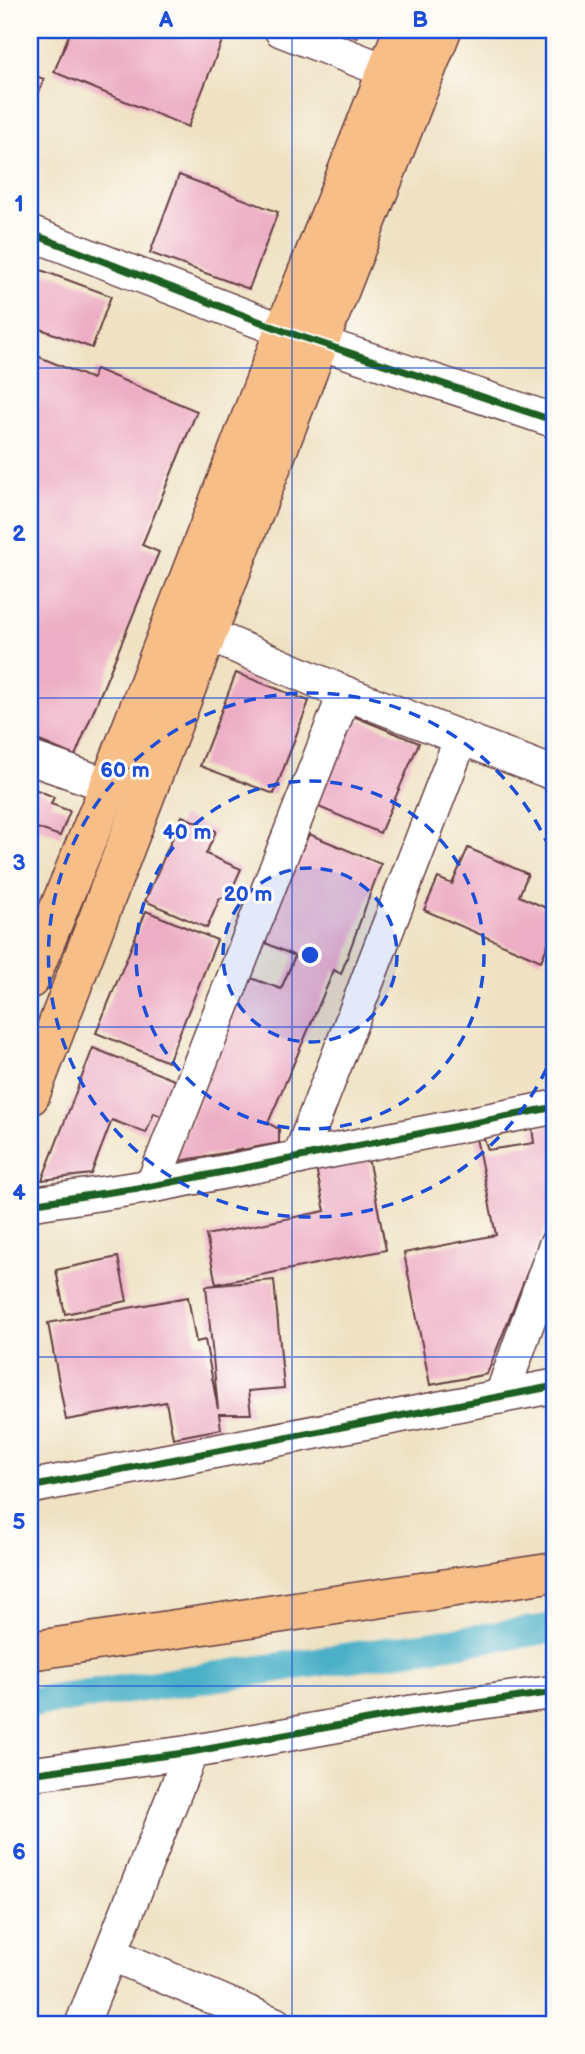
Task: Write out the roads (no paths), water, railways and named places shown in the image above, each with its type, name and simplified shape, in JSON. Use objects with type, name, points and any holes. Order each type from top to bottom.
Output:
[{"type":"main road","points":[[402,30],[404,77]]},
{"type":"main road","points":[[30,979],[109,786],[190,627],[404,77],[442,30]]},
{"type":"main road","points":[[30,1096],[145,798],[190,627]]},
{"type":"main road","points":[[30,1651],[555,1572]]},
{"type":"street","points":[[281,30],[404,77]]},
{"type":"street","points":[[30,233],[301,337],[555,421]]},
{"type":"street","points":[[190,627],[345,693],[555,774]]},
{"type":"street","points":[[152,1186],[345,693]]},
{"type":"street","points":[[299,1158],[461,738]]},
{"type":"street","points":[[30,758],[145,798]]},
{"type":"street","points":[[30,1204],[152,1186],[555,1107]]},
{"type":"street","points":[[501,1397],[555,1246]]},
{"type":"street","points":[[30,1488],[555,1386]]},
{"type":"street","points":[[30,1774],[191,1752],[412,1712],[555,1692]]},
{"type":"street","points":[[82,2024],[191,1752]]},
{"type":"street","points":[[111,1954],[275,2024]]},
{"type":"waterway","points":[[30,1703],[555,1628]]}]
